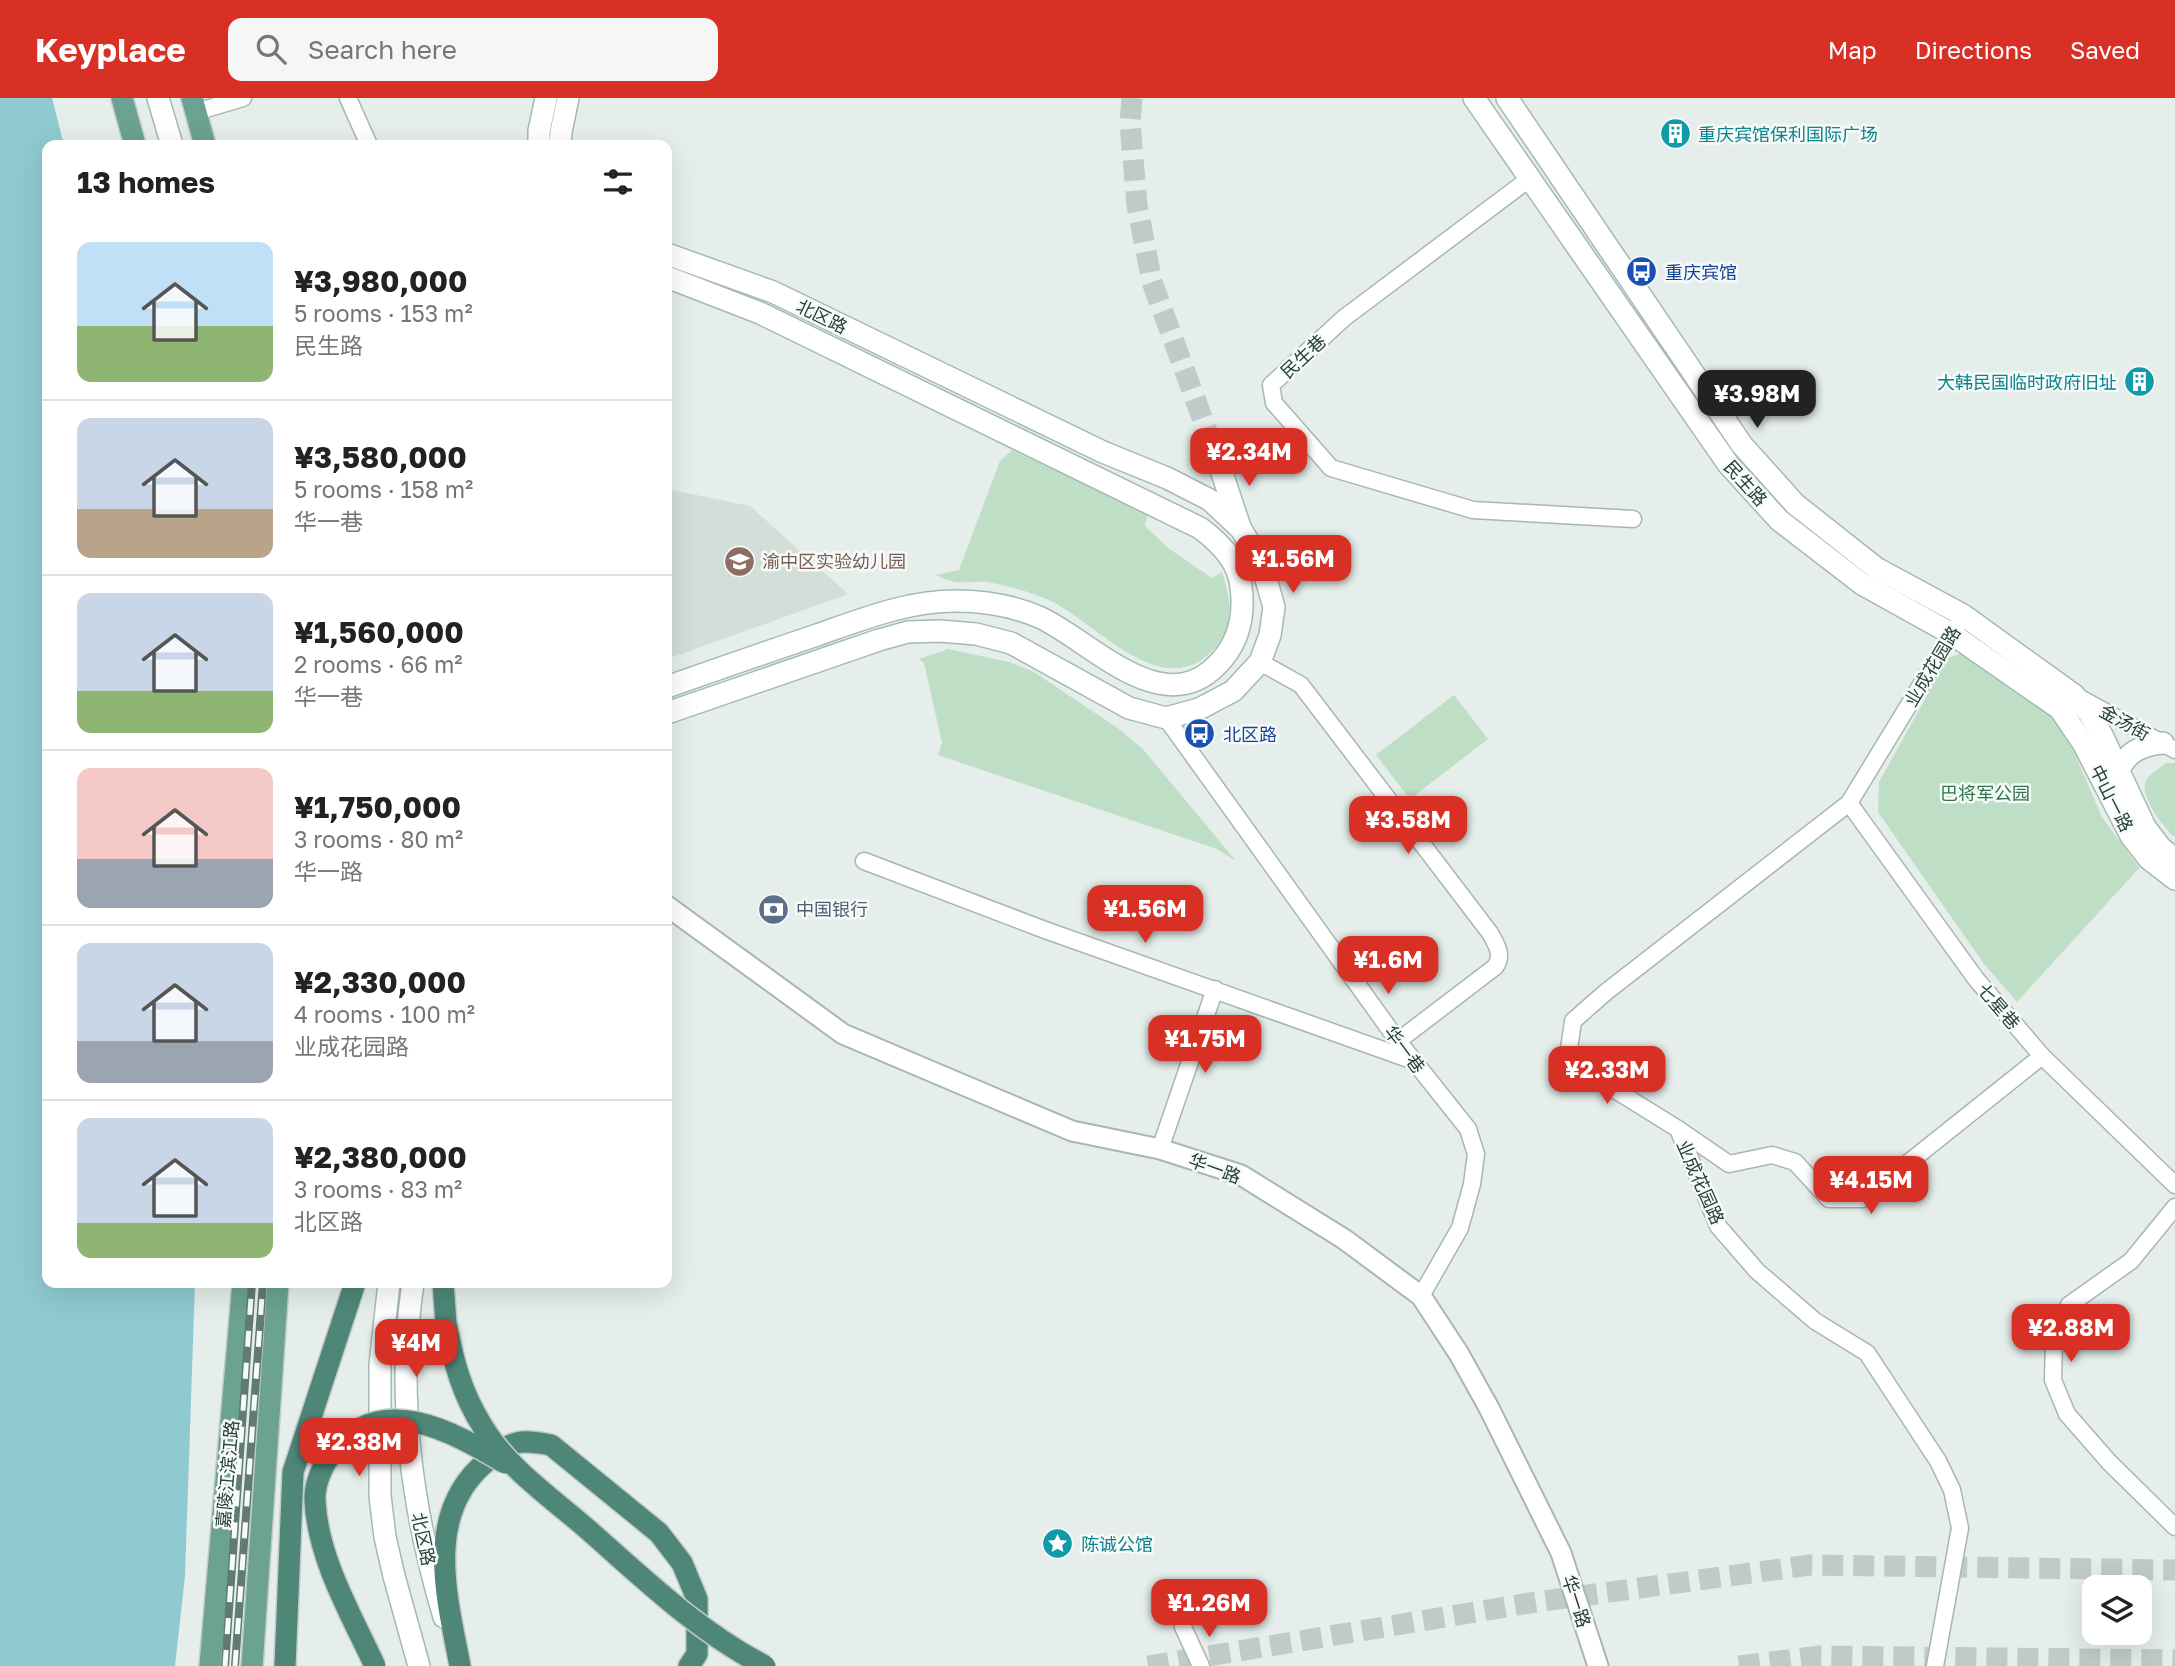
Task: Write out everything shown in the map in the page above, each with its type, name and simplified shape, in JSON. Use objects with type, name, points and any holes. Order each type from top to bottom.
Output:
[{"type":"highway","points":[[285,1666],[293,1472],[353,1288]]},
{"type":"highway","points":[[443,1288],[446,1323],[458,1379],[483,1429],[519,1471],[679,1608],[734,1650],[765,1666]]},
{"type":"highway","points":[[375,1666],[332,1573],[320,1537],[314,1498],[324,1464],[340,1443],[360,1427],[388,1420],[423,1423],[458,1436],[519,1471]]},
{"type":"highway","points":[[459,1666],[445,1589],[443,1545],[450,1515],[462,1489],[481,1466],[507,1444],[528,1441],[551,1446],[659,1533],[682,1563],[697,1600],[697,1654],[689,1666]]},
{"type":"main road","points":[[122,98],[134,140]]},
{"type":"main road","points":[[158,98],[171,140]]},
{"type":"main road","points":[[539,140],[545,98]]},
{"type":"main road","points":[[560,140],[568,98]]},
{"type":"main road","name":"民生路","points":[[1474,98],[1728,464],[1779,520],[1862,584],[2067,702]]},
{"type":"main road","name":"民生路","points":[[1507,98],[1742,445],[1795,504],[1876,568],[1963,615],[2067,702]]},
{"type":"main road","points":[[194,105],[204,140]]},
{"type":"main road","name":"北区路","points":[[672,256],[773,292],[1103,452],[1167,478],[1210,500],[1241,529],[1262,565],[1274,607],[1270,635],[1259,662],[1233,691],[1199,709],[1166,718]]},
{"type":"main road","name":"北区路","points":[[672,279],[760,313],[1200,528],[1220,543],[1231,560],[1241,583],[1243,611],[1237,638],[1226,656],[1208,674],[1178,684],[1154,682],[1127,672],[1040,618],[998,604],[955,601],[900,607],[672,685]]},
{"type":"main road","points":[[1218,461],[1241,529]]},
{"type":"main road","points":[[1200,528],[1194,505],[1210,500]]},
{"type":"main road","points":[[672,711],[879,640],[908,632],[940,631],[976,634],[1011,643],[1129,708],[1166,718]]},
{"type":"main road","name":"中山一路","points":[[2067,702],[2090,713],[2118,770]]},
{"type":"main road","name":"中山一路","points":[[2067,702],[2083,743],[2124,805],[2161,848],[2175,859]]},
{"type":"main road","points":[[2124,805],[2114,792],[2118,770],[2131,753],[2148,744],[2171,749]]},
{"type":"main road","points":[[2124,805],[2134,771],[2141,763],[2171,749]]},
{"type":"main road","name":"中山一路","points":[[2124,805],[2131,836],[2149,859],[2175,879]]},
{"type":"main road","name":"嘉陵江滨江路","points":[[210,1666],[243,1288]]},
{"type":"main road","name":"嘉陵江滨江路","points":[[252,1666],[278,1288]]},
{"type":"main road","name":"北区路","points":[[388,1288],[380,1365],[380,1496],[385,1537],[419,1666]]},
{"type":"main road","name":"北区路","points":[[412,1288],[409,1307],[407,1384],[410,1452],[420,1527],[429,1567],[459,1666]]},
{"type":"main road","points":[[379,1413],[389,1394],[400,1394],[405,1402],[410,1452]]},
{"type":"street","points":[[194,105],[243,98]]},
{"type":"street","points":[[348,98],[367,140]]},
{"type":"street","name":"民生巷","points":[[1529,179],[1344,318],[1271,386],[1274,403],[1331,468],[1473,510],[1633,519]]},
{"type":"street","name":"业成花园路","points":[[1935,1666],[1960,1528],[1952,1490],[1938,1461],[1867,1353],[1815,1321],[1756,1272],[1718,1226],[1678,1129],[1591,1075],[1569,1049],[1573,1021],[1606,992],[1849,803],[1963,615]]},
{"type":"street","points":[[1259,662],[1301,685],[1490,933],[1500,950],[1499,962],[1495,967],[1398,1041]]},
{"type":"street","name":"金汤街","points":[[2067,702],[2171,749]]},
{"type":"street","name":"华一巷","points":[[1166,718],[1398,1041],[1468,1129],[1476,1154],[1472,1184],[1460,1228],[1421,1296]]},
{"type":"street","name":"七星巷","points":[[1849,803],[1976,979],[2042,1056],[2175,1185]]},
{"type":"street","points":[[864,861],[1045,930],[1414,1061]]},
{"type":"street","name":"华一路","points":[[672,910],[843,1034],[1072,1130],[1160,1149],[1241,1175],[1344,1239],[1421,1296],[1459,1354],[1489,1408],[1561,1553],[1598,1666]]},
{"type":"street","points":[[1160,1149],[1215,989]]},
{"type":"street","points":[[1678,1129],[1729,1164],[1772,1155],[1795,1162],[1829,1199],[1863,1199],[2042,1056]]},
{"type":"street","points":[[2175,1207],[2131,1261],[2069,1305],[2054,1340],[2053,1380],[2067,1414],[2109,1462],[2175,1527]]},
{"type":"street","points":[[1183,1627],[1201,1666]]},
{"type":"shaded area","name":"渝中区实验幼儿园","points":[[672,490],[750,506],[848,594],[672,657]]},
{"type":"green space","points":[[1012,450],[1148,514],[1145,526],[1168,548],[1212,578],[1222,572],[1228,594],[1229,623],[1220,642],[1212,651],[1192,665],[1170,668],[1148,663],[1126,652],[1044,598],[998,584],[958,582],[936,575],[959,570],[1000,461]]},
{"type":"green space","points":[[948,649],[1009,662],[1034,672],[1119,729],[1142,748],[1236,861],[1217,849],[938,755],[942,743],[924,663],[919,659]]},
{"type":"green space","name":"巴将军公园","points":[[1962,653],[2047,709],[2068,738],[2102,817],[2139,868],[2017,1002],[1984,964],[1878,812],[1879,782],[1948,658]]},
{"type":"green space","points":[[1454,695],[1488,739],[1410,799],[1376,755]]},
{"type":"green space","points":[[2166,763],[2175,763],[2175,837],[2154,812],[2145,789],[2149,777]]},
{"type":"water","points":[[0,98],[52,98],[63,140],[42,140],[42,1288],[195,1288],[185,1576],[175,1666],[0,1666]]},
{"type":"tunnel","points":[[1132,98],[1130,123],[1137,205],[1152,282],[1218,461]]},
{"type":"tunnel","points":[[1148,1666],[1536,1602],[1810,1565],[2175,1570]]},
{"type":"tunnel","points":[[1739,1666],[1820,1656],[2175,1660]]},
{"type":"railway","points":[[225,1666],[252,1288]]},
{"type":"railway","points":[[235,1666],[263,1288]]},
{"type":"place","name":"重庆宾馆保利国际广场","points":[[1675,134]]},
{"type":"place","name":"重庆宾馆","points":[[1642,272]]},
{"type":"place","name":"大韩民国临时政府旧址","points":[[2140,382]]},
{"type":"place","name":"渝中区实验幼儿园","points":[[739,561]]},
{"type":"place","name":"北区路","points":[[1200,734]]},
{"type":"place","name":"中国银行","points":[[773,909]]},
{"type":"place","name":"陈诚公馆","points":[[1058,1544]]}]
